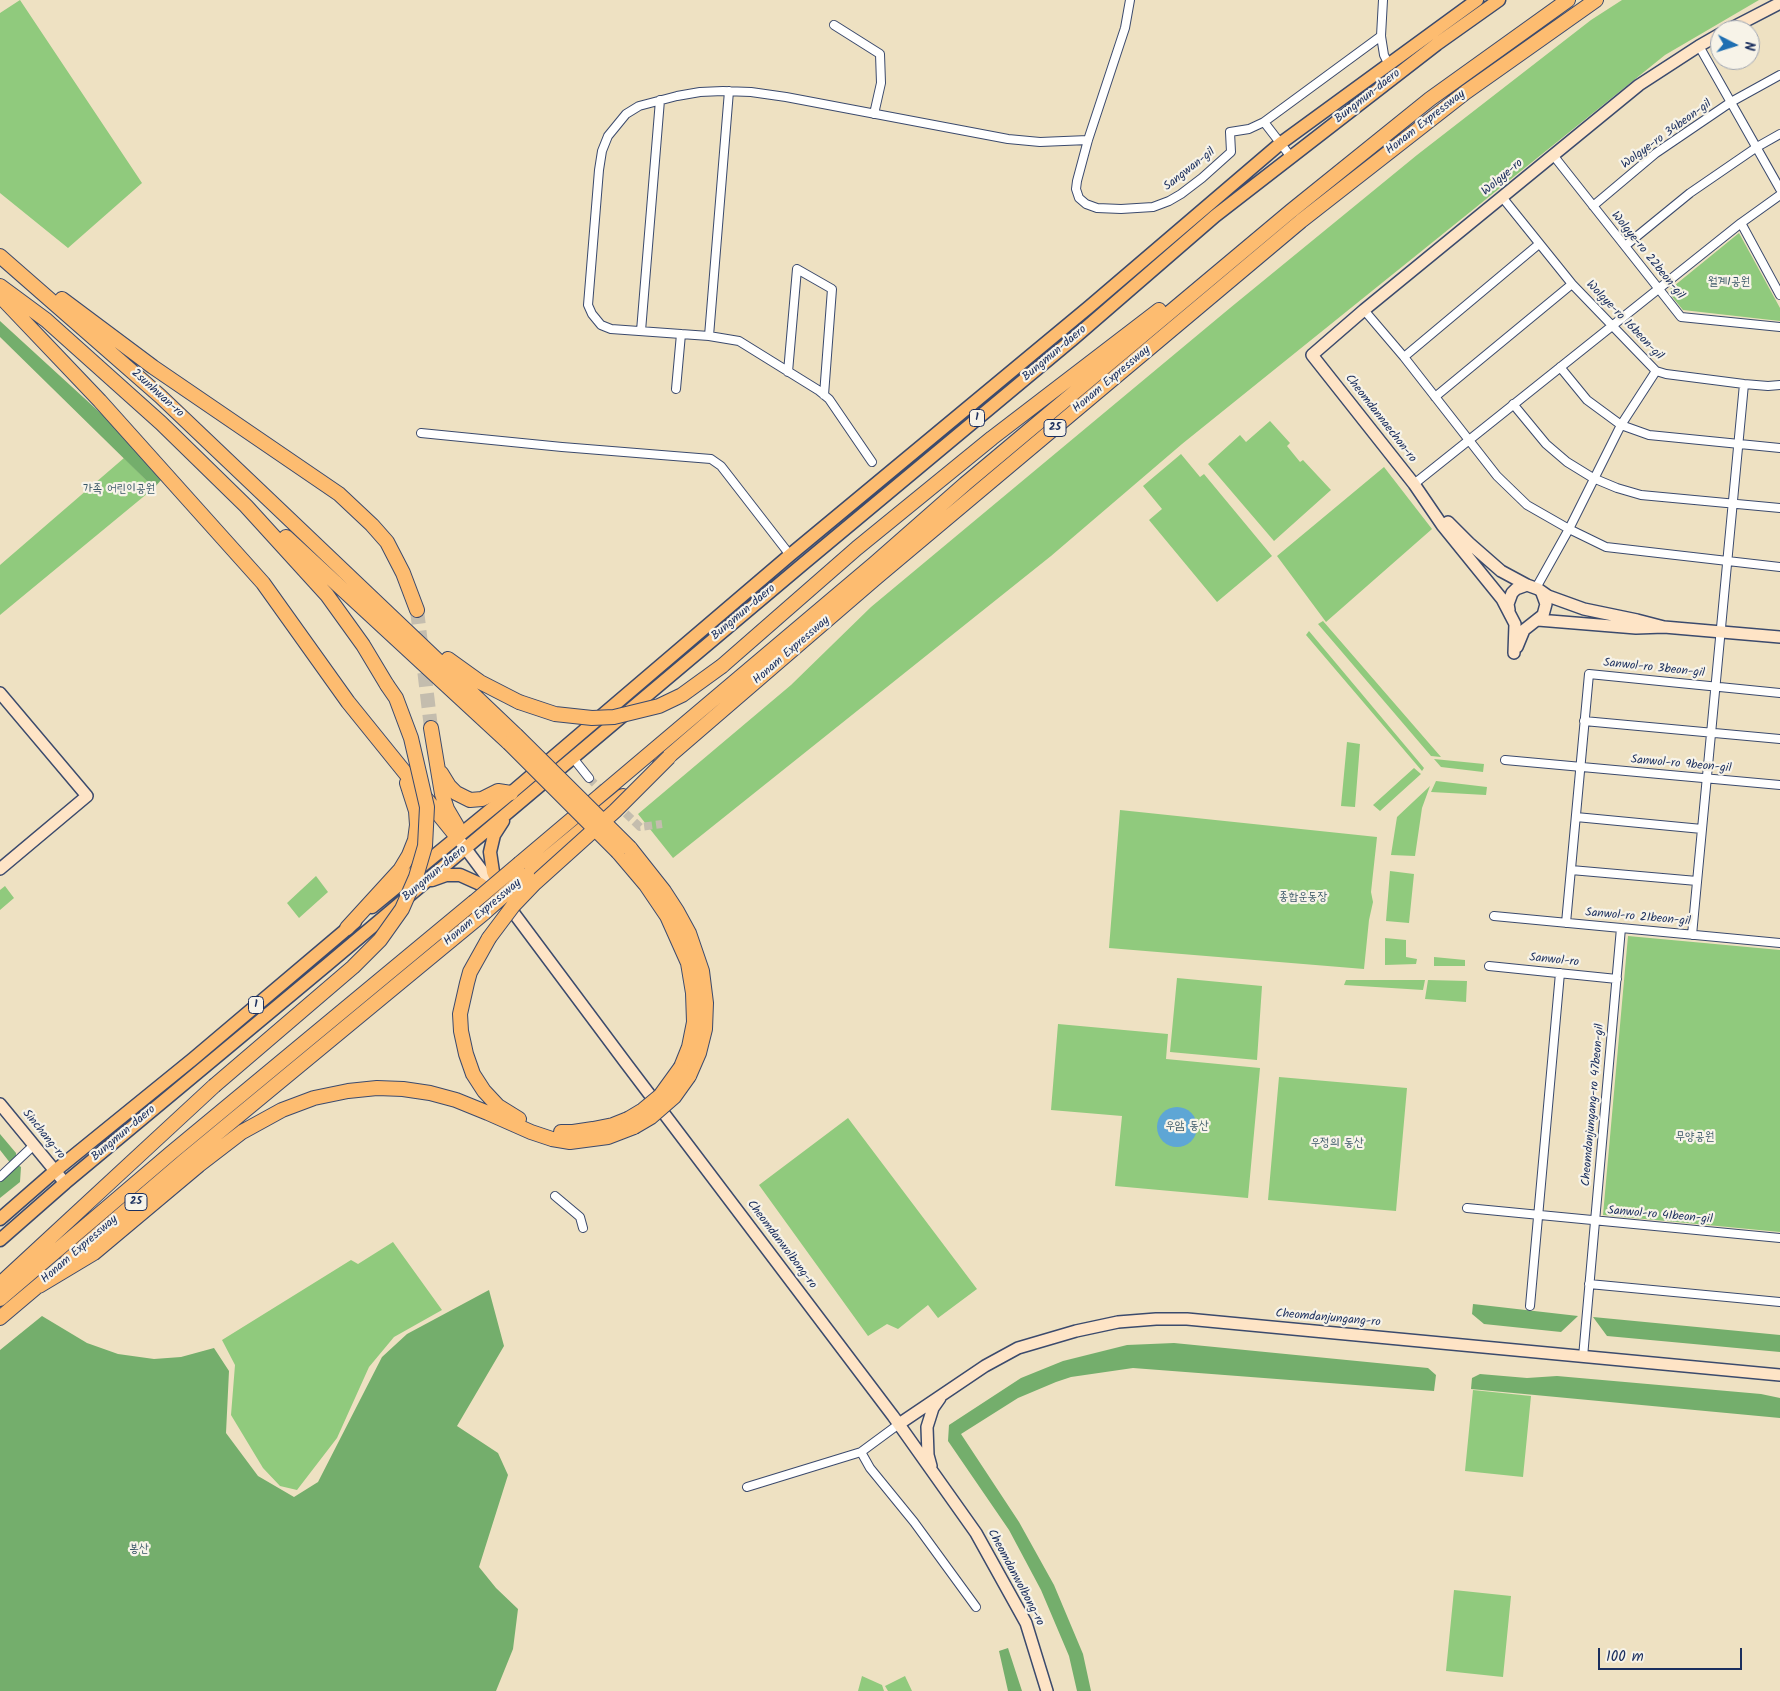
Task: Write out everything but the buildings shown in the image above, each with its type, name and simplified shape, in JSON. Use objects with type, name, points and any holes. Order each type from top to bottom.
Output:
[{"type":"highway","name":"Honam Expressway","points":[[0,1318],[185,1160],[484,913],[523,869],[965,484],[1291,211],[1430,99],[1568,0]]},
{"type":"highway","name":"Honam Expressway","points":[[0,1299],[207,1123],[474,902],[523,869],[669,757],[885,571],[1301,222],[1466,92],[1596,0]]},
{"type":"highway","points":[[308,538],[461,670],[504,696],[555,714],[592,718],[614,717],[660,706],[682,695],[722,666],[856,548],[992,438],[1146,320],[1232,250],[1291,211]]},
{"type":"highway","points":[[0,254],[153,367],[339,494],[387,542],[404,573],[417,610]]},
{"type":"highway","name":"2sunhwan-ro","points":[[0,254],[160,396],[308,538]]},
{"type":"highway","name":"2sunhwan-ro","points":[[0,286],[46,320],[161,423],[246,506]]},
{"type":"highway","points":[[0,296],[100,401],[262,583],[348,702],[457,837]]},
{"type":"highway","points":[[246,506],[266,519],[512,739]]},
{"type":"highway","points":[[0,1284],[214,1086],[353,967],[380,940],[402,909],[416,877],[425,846],[427,807],[411,738],[396,698],[363,645],[327,595],[246,506]]},
{"type":"highway","points":[[39,1286],[94,1253],[199,1165],[242,1132],[282,1110],[314,1098],[348,1091],[377,1088],[404,1089],[430,1093],[456,1100],[531,1132],[552,1139],[570,1142],[608,1137],[631,1123],[660,1096],[676,1076],[685,1058],[692,1035],[694,1007],[688,962],[667,916],[646,885],[618,852],[512,739],[308,538]]},
{"type":"highway","points":[[431,728],[438,776],[447,809],[457,825],[457,837]]},
{"type":"highway","points":[[631,1123],[573,1132],[555,1132],[528,1124],[513,1116],[498,1106],[484,1091],[473,1074],[461,1031],[460,1014],[470,972],[489,938],[504,918],[535,883],[615,811],[669,757]]},
{"type":"highway","points":[[347,928],[400,870],[415,840],[417,825],[412,796],[394,760]]},
{"type":"highway","points":[[438,767],[449,786],[456,793],[470,800],[482,799],[498,791],[511,792]]},
{"type":"main road","name":"Bungmun-daero","points":[[0,1219],[54,1171],[193,1059],[790,555],[1089,307],[1281,143],[1477,0]]},
{"type":"main road","name":"Bungmun-daero","points":[[0,1240],[65,1183],[1073,339],[1215,216],[1437,44],[1499,0]]},
{"type":"main road","points":[[506,903],[493,872],[490,852],[494,835],[514,808]]},
{"type":"main road","points":[[417,889],[438,877],[460,875],[480,884],[506,903]]},
{"type":"street","name":"Sangwan-gil","points":[[1130,0],[1125,28],[1088,140],[1076,189],[1079,198],[1086,204],[1097,208],[1146,208],[1169,201],[1202,178],[1231,152],[1230,132],[1249,129],[1264,122],[1381,36]]},
{"type":"street","points":[[1383,0],[1381,36],[1384,55],[1389,65]]},
{"type":"street","points":[[1747,20],[1780,3]]},
{"type":"street","points":[[834,25],[880,54],[881,83],[874,114]]},
{"type":"street","name":"Wolgye-ro","points":[[1312,355],[1364,310],[1639,85],[1710,39]]},
{"type":"street","name":"Wolgye-ro 34beon-gil","points":[[1698,46],[1780,189]]},
{"type":"street","name":"Wolgye-ro 34beon-gil","points":[[1593,206],[1656,153],[1731,102],[1780,75]]},
{"type":"street","points":[[872,462],[824,395],[739,341],[709,336],[611,329],[601,325],[592,314],[588,305],[599,170],[605,144],[616,125],[626,114],[639,106],[700,92],[728,91],[777,96],[1008,139],[1040,142],[1088,140]]},
{"type":"street","points":[[709,336],[728,91]]},
{"type":"street","points":[[641,331],[660,100]]},
{"type":"street","points":[[1264,122],[1291,157]]},
{"type":"street","points":[[1625,246],[1690,193],[1757,147],[1780,134]]},
{"type":"street","name":"Wolgye-ro 22beon-gil","points":[[1552,155],[1682,317],[1780,327]]},
{"type":"street","points":[[1414,484],[1741,223],[1780,195]]},
{"type":"street","name":"Wolgye-ro 16beon-gil","points":[[1502,197],[1572,284],[1656,371],[1666,374],[1744,384],[1780,385]]},
{"type":"street","points":[[1741,223],[1780,295]]},
{"type":"street","points":[[1404,357],[1539,244]]},
{"type":"street","points":[[788,372],[797,269],[832,290],[824,395]]},
{"type":"street","name":"Wolgye-ro 16beon-gil","points":[[1435,397],[1572,284]]},
{"type":"street","points":[[1364,310],[1404,357],[1497,476],[1527,505],[1606,547],[1780,567]]},
{"type":"street","points":[[676,389],[681,334]]},
{"type":"street","name":"Cheomdannaechon-ro","points":[[1312,355],[1426,500]]},
{"type":"street","points":[[1560,367],[1587,400],[1621,424],[1649,435],[1780,448]]},
{"type":"street","points":[[1535,589],[1569,528],[1621,424],[1656,371]]},
{"type":"street","points":[[1692,935],[1744,384]]},
{"type":"street","points":[[1513,404],[1546,444],[1567,462],[1593,478],[1641,495],[1780,508]]},
{"type":"street","points":[[422,433],[568,448],[711,459],[721,466],[790,555]]},
{"type":"street","points":[[1426,500],[1442,525],[1489,582],[1510,613],[1515,624],[1514,653],[1524,630],[1543,615],[1546,604],[1535,589]]},
{"type":"street","points":[[1426,500],[1469,543],[1501,571],[1535,589],[1584,609],[1664,627]]},
{"type":"street","points":[[1535,589],[1516,589],[1512,593],[1508,604],[1510,613],[1521,623],[1536,621],[1636,628],[1664,627],[1780,637]]},
{"type":"street","name":"Sanwol-ro 3beon-gil","points":[[1580,766],[1589,674],[1780,693]]},
{"type":"street","points":[[0,693],[87,796],[0,869]]},
{"type":"street","points":[[1584,721],[1780,738]]},
{"type":"street","points":[[573,758],[589,778]]},
{"type":"street","name":"Sanwol-ro 9beon-gil","points":[[1505,760],[1780,785]]},
{"type":"street","points":[[1566,923],[1580,766]]},
{"type":"street","points":[[1576,817],[1702,829]]},
{"type":"street","name":"Cheomdanwolbong-ro","points":[[457,837],[899,1424],[976,1533],[1026,1623],[1047,1691]]},
{"type":"street","points":[[1571,870],[1697,881]]},
{"type":"street","name":"Sanwol-ro 21beon-gil","points":[[1494,916],[1780,943]]},
{"type":"street","name":"Cheomdanjungang-ro 47beon-gil","points":[[1582,1357],[1621,928]]},
{"type":"street","name":"Sanwol-ro","points":[[1489,966],[1617,979]]},
{"type":"street","points":[[1530,1306],[1560,973]]},
{"type":"street","name":"Sinchang-ro","points":[[0,1104],[65,1183]]},
{"type":"street","points":[[0,1177],[34,1145]]},
{"type":"street","points":[[555,1196],[580,1216],[584,1228]]},
{"type":"street","name":"Sanwol-ro 41beon-gil","points":[[1467,1208],[1780,1238]]},
{"type":"street","points":[[1589,1284],[1780,1302]]},
{"type":"street","name":"Cheomdanjungang-ro","points":[[899,1424],[984,1366],[1018,1348],[1076,1331],[1118,1322],[1156,1319],[1197,1320],[1780,1375]]},
{"type":"street","points":[[932,1470],[928,1455],[927,1427],[933,1408],[942,1395]]},
{"type":"street","points":[[747,1487],[861,1452],[899,1424]]},
{"type":"street","points":[[861,1452],[870,1468],[914,1522],[976,1607]]},
{"type":"green space","points":[[20,0],[142,183],[68,248],[0,193],[0,13]]},
{"type":"green space","points":[[1622,0],[1759,0],[1725,20],[1710,20],[1710,29],[1665,55],[1182,444],[1051,556],[673,858],[638,814],[791,685],[871,607],[1417,155],[1591,20]]},
{"type":"green space","name":"월계1공원","points":[[1739,233],[1780,308],[1780,321],[1683,310],[1669,293],[1669,290]]},
{"type":"green space","points":[[0,321],[107,419],[162,479],[154,488],[0,337]]},
{"type":"green space","points":[[1270,421],[1290,443],[1287,446],[1300,462],[1303,460],[1331,490],[1274,541],[1208,464],[1240,435],[1246,442]]},
{"type":"green space","points":[[1181,454],[1200,477],[1204,474],[1272,556],[1217,602],[1149,520],[1162,509],[1143,486]]},
{"type":"green space","name":"가족 어린이공원","points":[[124,458],[154,488],[0,615],[0,565]]},
{"type":"green space","points":[[1384,467],[1432,529],[1326,622],[1277,556]]},
{"type":"green space","points":[[1323,621],[1441,757],[1431,756],[1318,624]]},
{"type":"green space","points":[[1309,631],[1424,768],[1422,771],[1306,635]]},
{"type":"green space","points":[[1347,742],[1360,744],[1355,807],[1341,806]]},
{"type":"green space","points":[[1434,759],[1484,764],[1483,772],[1441,767]]},
{"type":"green space","points":[[1414,768],[1421,774],[1380,811],[1373,805]]},
{"type":"green space","points":[[1436,781],[1487,787],[1486,795],[1431,792]]},
{"type":"green space","points":[[1430,786],[1422,808],[1415,856],[1391,855],[1397,817]]},
{"type":"green space","name":"종합운동장","points":[[1120,810],[1377,837],[1371,892],[1373,902],[1369,920],[1364,969],[1109,948]]},
{"type":"green space","points":[[1390,871],[1414,874],[1409,923],[1386,921]]},
{"type":"green space","points":[[316,876],[328,892],[299,918],[287,903]]},
{"type":"green space","points":[[5,886],[14,898],[0,910],[0,890]]},
{"type":"green space","name":"무양공원","points":[[1628,936],[1780,950],[1780,1232],[1603,1215]]},
{"type":"green space","points":[[1385,938],[1406,940],[1406,957],[1417,959],[1416,964],[1385,965]]},
{"type":"green space","points":[[1434,957],[1465,960],[1465,966],[1434,966]]},
{"type":"green space","points":[[1177,978],[1262,986],[1257,1060],[1170,1052]]},
{"type":"green space","points":[[1346,980],[1425,980],[1423,990],[1344,985]]},
{"type":"green space","points":[[1428,980],[1467,981],[1466,1002],[1425,999]]},
{"type":"green space","name":"우암 동산","points":[[1058,1024],[1168,1034],[1166,1059],[1260,1068],[1248,1198],[1115,1186],[1122,1116],[1051,1110]]},
{"type":"green space","name":"우정의 동산","points":[[1279,1077],[1407,1088],[1396,1211],[1268,1200]]},
{"type":"green space","points":[[848,1118],[977,1289],[938,1318],[928,1305],[898,1329],[887,1324],[868,1336],[759,1185]]},
{"type":"green space","points":[[0,1134],[16,1153],[16,1159],[11,1164],[0,1150]]},
{"type":"green space","points":[[18,1165],[21,1167],[20,1182],[0,1198],[0,1181]]},
{"type":"green space","points":[[393,1242],[442,1310],[394,1337],[369,1367],[337,1438],[297,1490],[280,1486],[263,1468],[231,1415],[235,1365],[222,1340],[351,1260],[358,1264]]},
{"type":"green space","name":"봉산","points":[[489,1290],[504,1346],[457,1426],[498,1453],[508,1475],[479,1567],[496,1588],[518,1609],[513,1649],[496,1691],[0,1691],[0,1350],[42,1316],[87,1343],[118,1354],[154,1359],[181,1357],[214,1348],[229,1371],[226,1433],[258,1476],[294,1497],[318,1482],[382,1357],[407,1334]]},
{"type":"green space","points":[[1473,1304],[1578,1316],[1561,1332],[1484,1324],[1472,1314]]},
{"type":"green space","points":[[1593,1317],[1780,1335],[1780,1352],[1607,1336]]},
{"type":"green space","points":[[1174,1343],[1428,1368],[1436,1375],[1434,1391],[1133,1368],[1071,1377],[1056,1382],[1018,1398],[961,1434],[1019,1522],[1054,1585],[1083,1654],[1091,1691],[1077,1691],[1069,1656],[1041,1590],[1009,1530],[948,1441],[949,1425],[1021,1378],[1063,1361],[1127,1345]]},
{"type":"green space","points":[[1480,1374],[1527,1378],[1557,1376],[1761,1394],[1780,1398],[1780,1418],[1471,1389],[1472,1378]]},
{"type":"green space","points":[[1473,1390],[1531,1396],[1523,1477],[1465,1471]]},
{"type":"green space","points":[[1454,1590],[1511,1596],[1503,1677],[1446,1671]]},
{"type":"green space","points":[[1008,1648],[1022,1691],[1008,1691],[999,1651]]},
{"type":"green space","points":[[862,1676],[882,1685],[884,1691],[858,1691]]},
{"type":"green space","points":[[905,1676],[912,1691],[888,1691],[885,1686]]},
{"type":"water","points":[[1173,1107],[1181,1107],[1188,1110],[1194,1116],[1197,1127],[1194,1138],[1188,1144],[1181,1147],[1173,1147],[1166,1144],[1160,1138],[1157,1131],[1157,1123],[1160,1116],[1166,1110]]},
{"type":"tunnel","points":[[417,610],[431,728]]},
{"type":"tunnel","points":[[589,778],[605,794]]},
{"type":"tunnel","points":[[617,805],[640,827],[662,824]]}]
